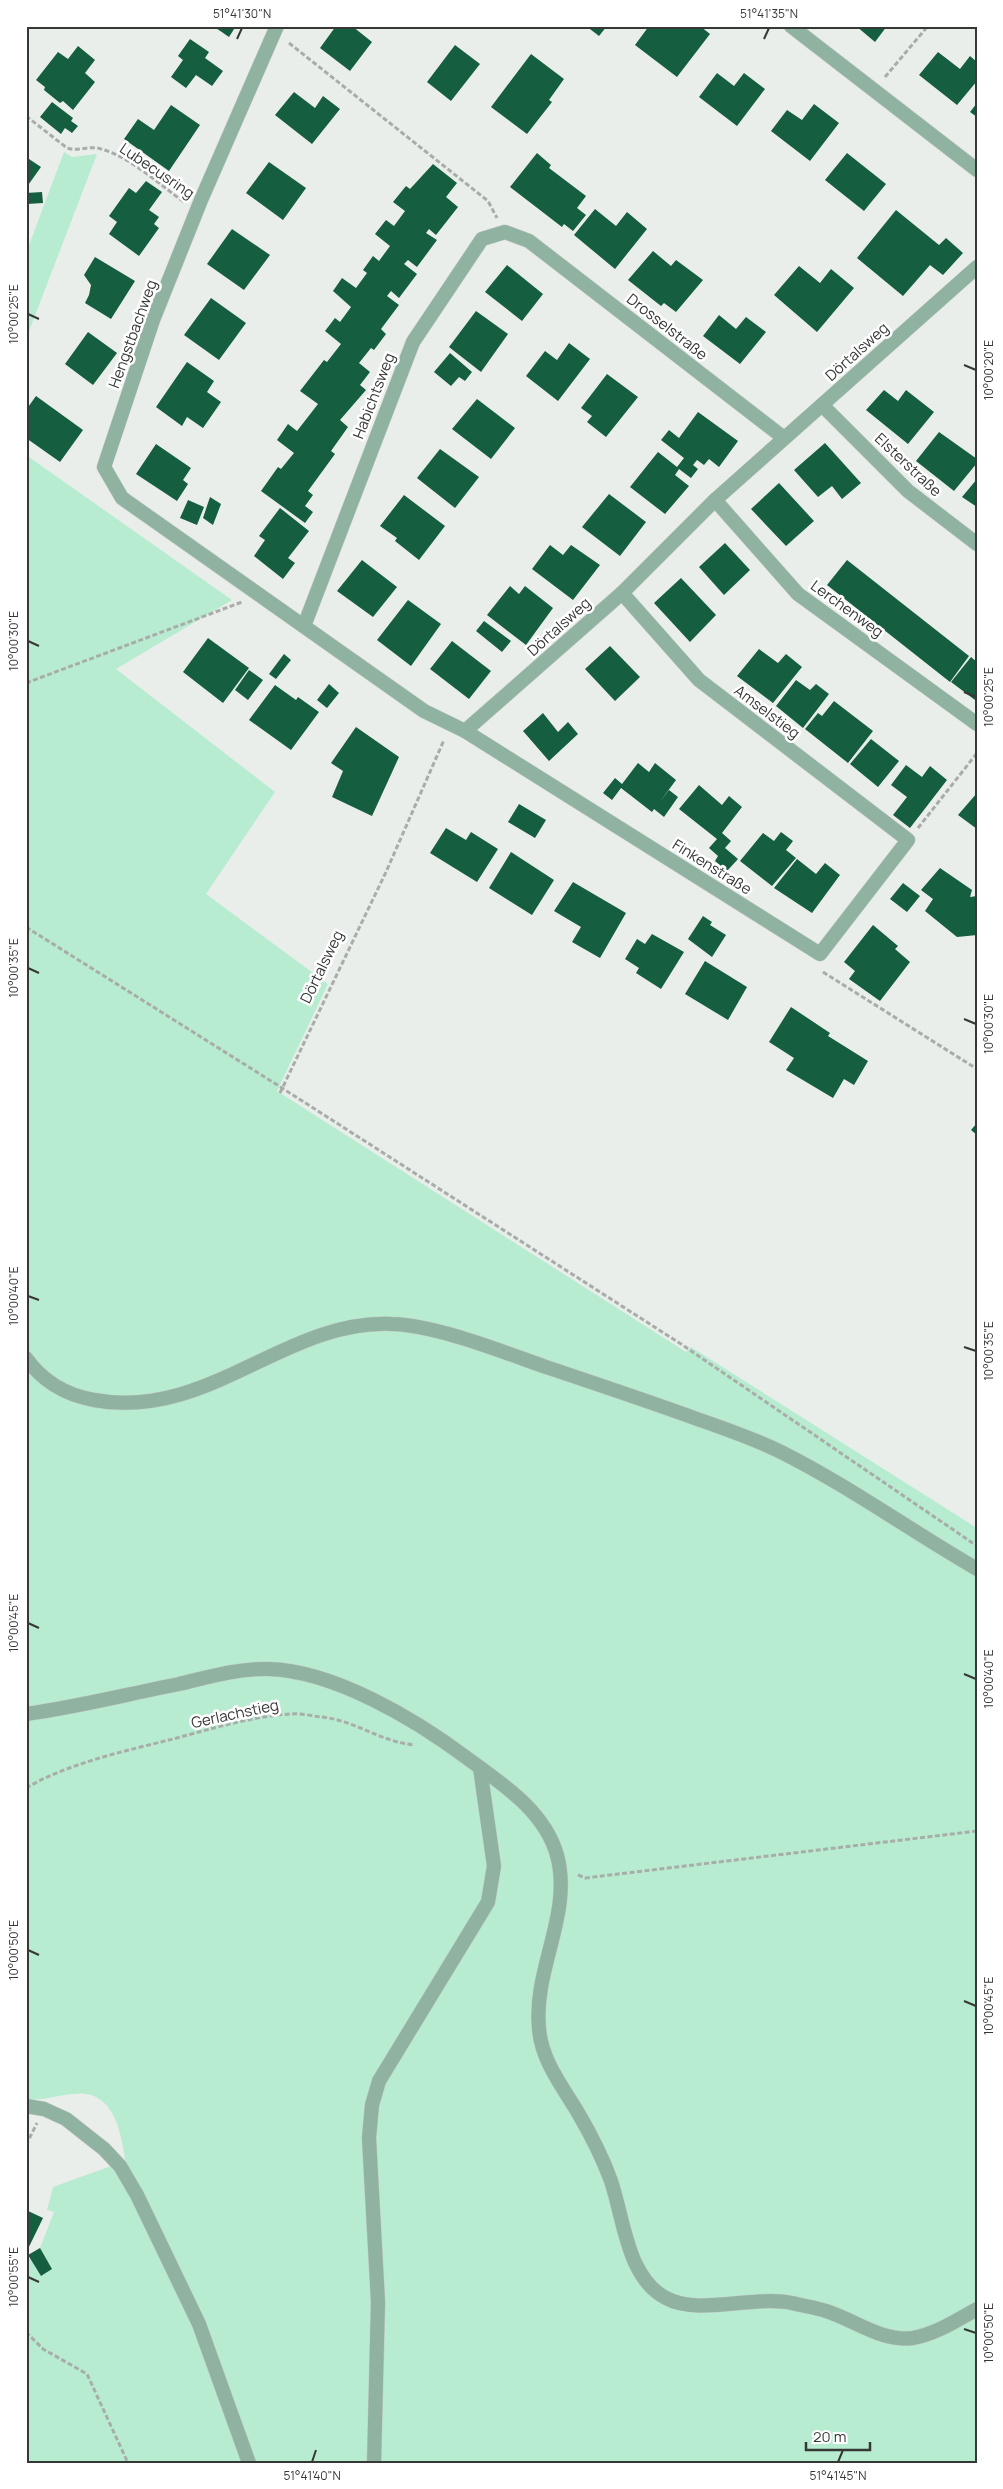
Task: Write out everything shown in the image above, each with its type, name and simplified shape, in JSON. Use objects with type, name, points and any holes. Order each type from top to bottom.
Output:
[{"type":"street","points":[[791,26],[977,170]]},
{"type":"street","name":"Hengstbachweg","points":[[259,596],[122,498],[104,467],[153,320],[196,211],[275,29]]},
{"type":"street","name":"Drosselstraße","points":[[505,232],[530,241],[784,438]]},
{"type":"street","name":"Habichtsweg","points":[[304,626],[413,342],[482,239],[505,232]]},
{"type":"street","name":"Dörtalsweg","points":[[465,731],[622,592],[715,500],[977,267]]},
{"type":"street","name":"Elsterstraße","points":[[822,405],[908,491],[977,544]]},
{"type":"street","name":"Lerchenweg","points":[[715,500],[798,594],[977,724]]},
{"type":"street","name":"Amselstieg","points":[[622,592],[698,680],[908,840]]},
{"type":"street","points":[[259,596],[424,711],[465,731]]},
{"type":"street","name":"Finkenstraße","points":[[465,731],[820,954]]},
{"type":"street","points":[[820,954],[908,840]]},
{"type":"street","points":[[26,1358],[46,1380],[68,1393],[101,1401],[136,1402],[159,1400],[195,1391],[315,1337],[347,1327],[392,1324],[420,1328],[521,1358],[654,1404],[778,1451],[977,1569]]},
{"type":"street","points":[[26,1714],[222,1674],[256,1669],[280,1670],[322,1680],[387,1708],[418,1724],[514,1793],[528,1807],[550,1838],[559,1866],[560,1902],[542,1974],[538,2015],[539,2034],[546,2057],[604,2162],[634,2261],[645,2283],[663,2297],[682,2304],[757,2300],[782,2301],[827,2311],[878,2334],[903,2338],[934,2332],[977,2309]]},
{"type":"street","points":[[374,2463],[378,2302],[369,2138],[372,2105],[379,2081],[488,1902],[494,1866],[480,1768]]},
{"type":"street","points":[[26,2106],[44,2109],[66,2119],[104,2149],[120,2166],[137,2195],[199,2324],[249,2463]]},
{"type":"path","points":[[874,90],[928,26]]},
{"type":"path","points":[[275,29],[488,201],[505,232]]},
{"type":"path","name":"Lubecusring","points":[[26,116],[67,148],[74,151],[100,148],[120,156],[196,211]]},
{"type":"path","points":[[26,682],[259,596]]},
{"type":"path","name":"Dörtalsweg","points":[[280,1093],[386,872],[444,740],[465,731]]},
{"type":"path","points":[[908,840],[977,753]]},
{"type":"path","points":[[26,927],[282,1088],[681,1344],[977,1546]]},
{"type":"path","points":[[820,954],[815,966],[977,1069]]},
{"type":"path","name":"Gerlachstieg","points":[[26,1788],[49,1774],[133,1748],[238,1723],[292,1714],[325,1717],[354,1726],[395,1743],[424,1746]]},
{"type":"path","points":[[559,1866],[585,1878],[977,1832]]},
{"type":"path","points":[[26,2145],[33,2132]]},
{"type":"path","points":[[26,2332],[43,2349],[87,2374],[128,2463]]},
{"type":"green space","points":[[64,152],[72,157],[97,154],[26,339],[26,253]]},
{"type":"green space","points":[[26,455],[232,600],[116,669],[275,792],[206,894],[328,984],[277,1091],[686,1352],[691,1347],[977,1528],[977,2463],[26,2463],[26,2253],[41,2276],[52,2269],[40,2248],[54,2212],[47,2210],[53,2187],[111,2166],[119,2175],[126,2164],[122,2139],[113,2115],[107,2105],[98,2098],[86,2094],[72,2094],[26,2100]]},
{"type":"building","points":[[213,26],[236,26],[229,37]]},
{"type":"building","points":[[336,26],[352,26],[372,42],[350,71],[320,48]]},
{"type":"building","points":[[586,26],[607,26],[599,36]]},
{"type":"building","points":[[649,26],[700,26],[710,34],[677,77],[635,45]]},
{"type":"building","points":[[856,26],[887,26],[875,42]]},
{"type":"building","points":[[190,39],[209,52],[205,58],[223,71],[212,86],[196,75],[186,88],[171,77],[183,60],[178,56]]},
{"type":"building","points":[[455,45],[480,64],[451,101],[427,82]]},
{"type":"building","points":[[78,46],[95,60],[85,73],[95,82],[73,110],[63,101],[60,103],[44,90],[45,87],[36,80],[58,52],[68,59]]},
{"type":"building","points":[[938,52],[960,69],[970,56],[977,62],[977,81],[957,105],[919,75]]},
{"type":"building","points":[[531,54],[564,79],[549,100],[552,102],[527,134],[491,107]]},
{"type":"building","points":[[717,73],[734,86],[744,73],[765,89],[737,126],[699,97]]},
{"type":"building","points":[[294,92],[315,108],[323,96],[340,109],[312,144],[275,115]]},
{"type":"building","points":[[52,102],[73,118],[71,121],[78,126],[72,133],[65,128],[61,134],[40,117]]},
{"type":"building","points":[[977,103],[977,117],[970,112]]},
{"type":"building","points":[[814,104],[839,123],[810,161],[771,131],[787,110],[802,120]]},
{"type":"building","points":[[171,105],[200,125],[169,171],[124,139],[138,119],[154,130]]},
{"type":"building","points":[[537,153],[551,165],[549,168],[586,196],[577,208],[586,215],[573,231],[564,224],[562,227],[510,187]]},
{"type":"building","points":[[847,153],[886,184],[864,211],[825,180]]},
{"type":"building","points":[[26,157],[41,167],[26,188]]},
{"type":"building","points":[[269,162],[306,188],[283,220],[246,193]]},
{"type":"building","points":[[433,164],[457,183],[446,197],[458,207],[436,235],[429,229],[426,233],[437,240],[417,267],[408,260],[404,264],[417,274],[399,298],[391,291],[387,296],[399,305],[381,329],[386,334],[374,350],[371,348],[359,363],[370,372],[360,385],[366,390],[340,420],[348,427],[331,451],[335,454],[308,491],[313,495],[305,506],[313,512],[305,523],[261,491],[278,467],[281,469],[294,453],[277,440],[288,424],[297,431],[318,404],[300,391],[324,360],[327,362],[341,344],[325,331],[335,318],[340,322],[351,307],[333,291],[342,278],[356,288],[367,273],[363,270],[373,256],[379,261],[390,246],[375,234],[386,220],[394,226],[405,211],[393,202],[406,186],[410,189]]},
{"type":"building","points":[[146,181],[162,192],[149,210],[159,217],[154,224],[159,228],[139,256],[109,234],[117,222],[109,216],[129,188],[136,193]]},
{"type":"building","points":[[42,192],[43,203],[27,204],[26,193]]},
{"type":"building","points":[[595,209],[616,226],[627,212],[647,229],[615,269],[574,235]]},
{"type":"building","points":[[896,210],[939,245],[946,238],[963,253],[943,275],[930,265],[903,296],[857,258]]},
{"type":"building","points":[[232,229],[270,255],[244,290],[207,264]]},
{"type":"building","points":[[653,251],[671,266],[676,260],[703,280],[676,312],[664,303],[661,306],[628,280]]},
{"type":"building","points":[[95,257],[135,281],[111,319],[85,303],[91,285],[84,275]]},
{"type":"building","points":[[507,265],[543,294],[522,321],[485,292]]},
{"type":"building","points":[[799,266],[820,283],[831,269],[854,288],[817,332],[774,295]]},
{"type":"building","points":[[211,298],[246,323],[219,360],[184,335]]},
{"type":"building","points":[[476,311],[508,334],[481,372],[449,347]]},
{"type":"building","points":[[719,315],[736,329],[746,317],[766,332],[740,364],[703,336]]},
{"type":"building","points":[[88,332],[117,353],[93,385],[65,364]]},
{"type":"building","points":[[569,343],[590,359],[558,401],[526,376],[545,351],[557,360]]},
{"type":"building","points":[[450,353],[472,372],[465,381],[459,377],[451,386],[434,372]]},
{"type":"building","points":[[187,362],[214,381],[207,392],[221,402],[203,428],[187,417],[182,426],[156,407]]},
{"type":"building","points":[[607,374],[638,397],[606,437],[587,422],[592,416],[581,408]]},
{"type":"building","points":[[884,390],[898,401],[906,390],[934,412],[908,444],[866,410]]},
{"type":"building","points":[[36,396],[83,430],[60,462],[26,438],[26,410]]},
{"type":"building","points":[[477,399],[515,428],[491,459],[452,429]]},
{"type":"building","points":[[698,412],[738,441],[719,467],[709,459],[704,465],[697,460],[693,465],[698,469],[691,478],[679,469],[675,475],[689,486],[665,514],[630,487],[658,452],[677,467],[684,458],[661,440],[669,430],[679,438]]},
{"type":"building","points":[[939,432],[977,459],[977,463],[954,491],[916,461]]},
{"type":"building","points":[[825,443],[861,483],[842,499],[832,486],[818,497],[794,470]]},
{"type":"building","points":[[156,444],[191,468],[183,480],[188,484],[177,501],[136,474]]},
{"type":"building","points":[[440,449],[479,477],[455,508],[417,478]]},
{"type":"building","points":[[977,479],[977,507],[962,497]]},
{"type":"building","points":[[779,483],[814,521],[786,546],[751,509]]},
{"type":"building","points":[[609,494],[646,522],[620,556],[582,527]]},
{"type":"building","points":[[404,495],[445,526],[419,560],[395,541],[397,538],[380,526]]},
{"type":"building","points":[[210,497],[221,504],[213,525],[203,518]]},
{"type":"building","points":[[188,500],[204,507],[197,525],[180,518]]},
{"type":"building","points":[[280,508],[309,531],[288,558],[295,563],[283,579],[254,556],[265,540],[259,536]]},
{"type":"building","points":[[725,543],[750,570],[724,595],[699,567]]},
{"type":"building","points":[[550,545],[563,555],[571,545],[600,565],[573,600],[532,569]]},
{"type":"building","points":[[362,560],[397,587],[373,617],[337,591]]},
{"type":"building","points":[[847,560],[969,656],[950,682],[827,585]]},
{"type":"building","points":[[681,578],[716,615],[690,642],[654,603]]},
{"type":"building","points":[[510,586],[519,594],[525,586],[553,608],[526,645],[487,615]]},
{"type":"building","points":[[408,600],[441,624],[411,666],[377,640]]},
{"type":"building","points":[[484,621],[511,641],[502,652],[476,631]]},
{"type":"building","points":[[208,638],[249,668],[223,703],[183,672]]},
{"type":"building","points":[[452,641],[491,671],[469,699],[430,669]]},
{"type":"building","points":[[610,646],[640,677],[615,701],[585,669]]},
{"type":"building","points":[[759,649],[778,663],[786,654],[802,667],[773,703],[737,676]]},
{"type":"building","points":[[284,654],[291,660],[276,679],[269,674]]},
{"type":"building","points":[[971,657],[977,662],[977,698],[975,700],[951,682]]},
{"type":"building","points":[[249,670],[263,680],[248,700],[235,690]]},
{"type":"building","points":[[796,680],[810,690],[816,684],[829,694],[803,728],[776,706]]},
{"type":"building","points":[[329,684],[339,693],[327,708],[317,700]]},
{"type":"building","points":[[275,685],[296,700],[298,697],[319,712],[291,750],[249,720]]},
{"type":"building","points":[[834,701],[873,731],[848,763],[805,729],[818,713],[822,716]]},
{"type":"building","points":[[543,713],[558,732],[568,722],[578,734],[549,761],[523,731]]},
{"type":"building","points":[[356,727],[399,757],[372,816],[332,797],[343,771],[331,763]]},
{"type":"building","points":[[871,739],[899,761],[878,787],[850,764]]},
{"type":"building","points":[[638,763],[649,772],[655,763],[676,780],[659,803],[669,790],[678,797],[664,817],[654,809],[652,812],[621,788],[612,800],[603,793],[615,778],[622,784]]},
{"type":"building","points":[[906,765],[922,777],[930,766],[947,780],[910,828],[893,815],[907,797],[891,785]]},
{"type":"building","points":[[699,785],[722,805],[729,796],[742,807],[722,833],[731,841],[725,848],[738,859],[727,871],[715,861],[718,856],[709,848],[717,839],[679,809]]},
{"type":"building","points":[[977,793],[977,829],[958,815]]},
{"type":"building","points":[[519,804],[546,820],[535,838],[508,822]]},
{"type":"building","points":[[446,828],[466,840],[471,832],[498,849],[477,882],[430,853]]},
{"type":"building","points":[[781,832],[793,841],[786,850],[796,858],[772,886],[740,861],[763,833],[774,841]]},
{"type":"building","points":[[511,852],[554,880],[532,915],[489,888]]},
{"type":"building","points":[[797,859],[816,874],[825,863],[840,875],[812,913],[774,888]]},
{"type":"building","points":[[940,868],[972,890],[970,897],[977,896],[977,935],[957,937],[925,911],[933,899],[921,890]]},
{"type":"building","points":[[573,882],[626,913],[600,958],[572,942],[581,927],[554,911]]},
{"type":"building","points":[[903,883],[920,896],[907,912],[890,899]]},
{"type":"building","points":[[703,916],[712,922],[710,925],[726,935],[712,957],[688,939]]},
{"type":"building","points":[[873,925],[898,946],[895,949],[910,962],[880,1001],[849,979],[855,971],[844,962]]},
{"type":"building","points":[[652,934],[684,952],[661,989],[636,973],[639,968],[625,959],[637,939],[645,944]]},
{"type":"building","points":[[705,961],[747,987],[728,1020],[685,994]]},
{"type":"building","points":[[791,1007],[830,1033],[828,1036],[868,1061],[854,1085],[844,1079],[833,1098],[786,1070],[794,1058],[769,1042]]},
{"type":"building","points":[[977,1123],[977,1135],[971,1130]]},
{"type":"building","points":[[26,2210],[43,2218],[26,2253]]},
{"type":"building","points":[[40,2248],[52,2269],[41,2276],[28,2255]]}]
